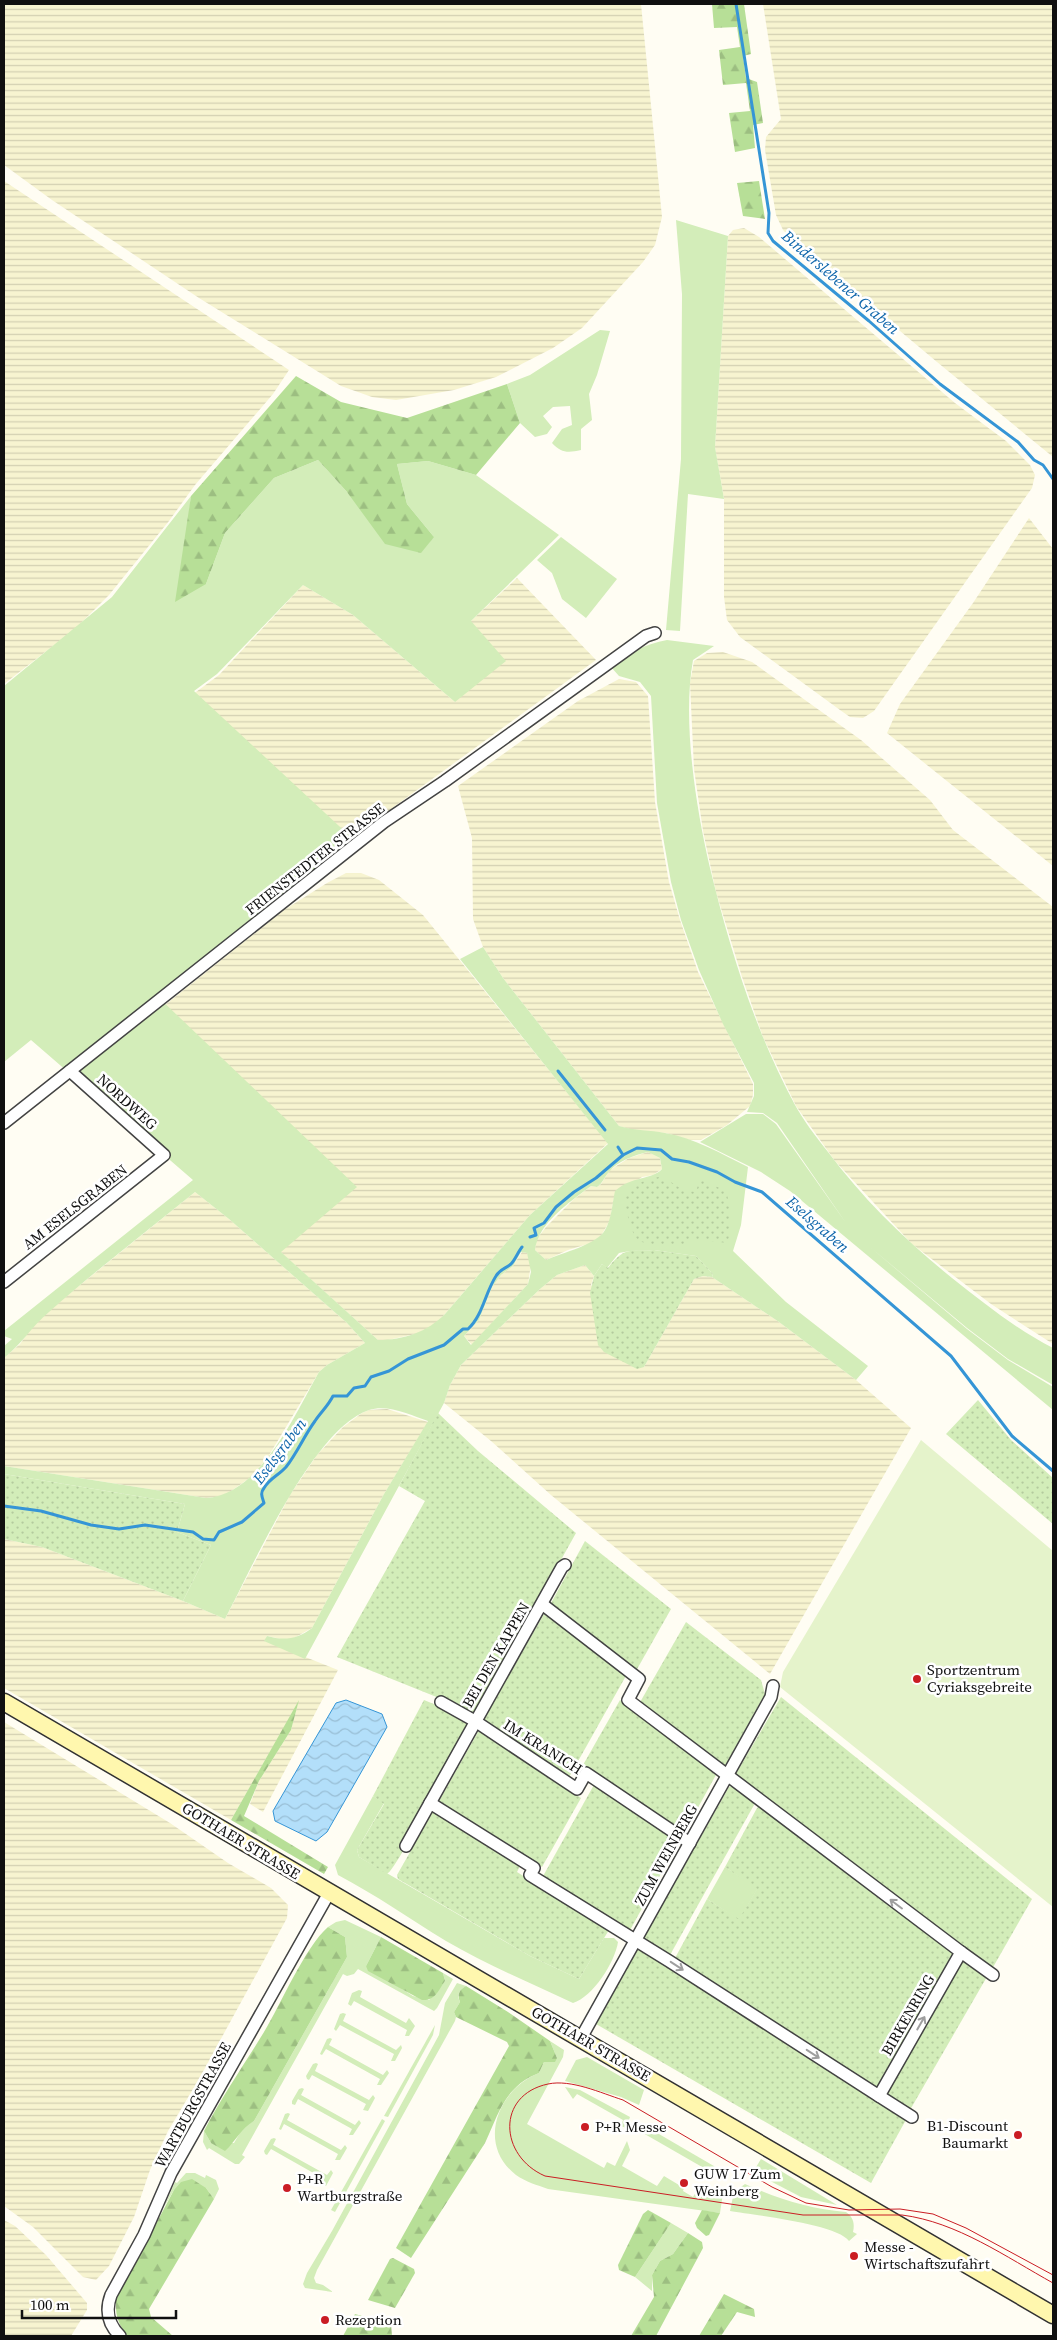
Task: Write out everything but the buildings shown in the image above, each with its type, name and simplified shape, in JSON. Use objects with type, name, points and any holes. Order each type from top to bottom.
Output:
[{"type":"main road","name":"GOTHAER STRASSE","points":[[4,1702],[1053,2315]]},
{"type":"street","name":"FRIENSTEDTER STRASSE","points":[[4,1123],[384,822],[445,781],[646,636],[655,633]]},
{"type":"street","name":"NORDWEG","points":[[70,1071],[164,1155]]},
{"type":"street","name":"AM ESELSGRABEN","points":[[4,1282],[164,1155]]},
{"type":"street","name":"BEI DEN KAPPEN","points":[[406,1846],[475,1721],[565,1565]]},
{"type":"street","name":"BEI DEN KAPPEN","points":[[542,1604],[638,1679],[628,1700],[727,1776]]},
{"type":"street","name":"ZUM WEINBERG","points":[[581,2038],[771,1697],[773,1686]]},
{"type":"street","points":[[441,1702],[475,1721]]},
{"type":"street","name":"IM KRANICH","points":[[475,1721],[577,1788],[586,1773],[690,1842]]},
{"type":"street","points":[[727,1776],[993,1975]]},
{"type":"street","points":[[430,1803],[534,1868],[530,1875],[912,2116]]},
{"type":"street","name":"WARTBURGSTRASSE","points":[[120,2336],[108,2318],[107,2304],[111,2295],[144,2235],[171,2173],[329,1893]]},
{"type":"street","name":"BIRKENRING","points":[[879,2096],[961,1952]]},
{"type":"shaded area","points":[[4,4],[641,4],[662,217],[655,245],[643,262],[582,328],[553,348],[496,377],[454,390],[396,400],[372,397],[341,386],[199,298],[52,200],[4,165]]},
{"type":"shaded area","points":[[763,4],[1053,4],[1053,457],[795,243],[783,230],[776,215],[765,150],[766,137],[781,119]]},
{"type":"shaded area","points":[[4,181],[289,370],[273,394],[195,485],[169,521],[109,595],[76,628],[4,684]]},
{"type":"shaded area","points":[[744,228],[759,237],[955,403],[1006,441],[1030,465],[1035,475],[1032,488],[874,711],[863,718],[850,717],[840,710],[740,637],[727,620],[724,597],[724,499],[715,447],[728,236],[733,230]]},
{"type":"shaded area","points":[[1029,518],[1053,549],[1053,866],[887,733],[900,704],[973,603]]},
{"type":"shaded area","points":[[517,578],[596,660],[395,806],[72,1059],[4,688],[131,740],[219,675],[303,585],[353,615],[455,702],[471,621]]},
{"type":"shaded area","points":[[723,652],[752,662],[861,740],[930,800],[953,830],[1053,907],[1053,1344],[991,1304],[912,1244],[835,1161],[796,1106],[763,1037],[716,892],[703,831],[694,769],[690,683],[694,661],[707,653]]},
{"type":"shaded area","points":[[619,679],[636,682],[648,696],[655,802],[669,882],[698,972],[753,1084],[750,1106],[727,1125],[701,1140],[690,1140],[666,1133],[636,1131],[619,1126],[503,978],[483,947],[473,919],[472,838],[458,786],[578,701]]},
{"type":"shaded area","points":[[346,873],[361,873],[379,880],[423,915],[608,1143],[530,1215],[438,1322],[420,1333],[388,1340],[378,1340],[81,1072],[284,910]]},
{"type":"shaded area","points":[[648,1152],[660,1158],[662,1169],[653,1175],[642,1177],[614,1197],[610,1220],[601,1236],[591,1243],[568,1250],[546,1260],[535,1250],[536,1240],[573,1200],[591,1186],[597,1187],[601,1184],[610,1170],[629,1158]]},
{"type":"shaded area","points":[[195,1192],[229,1219],[347,1323],[365,1343],[327,1365],[319,1372],[268,1457],[251,1477],[224,1496],[206,1498],[4,1466],[4,1358],[20,1344],[35,1323]]},
{"type":"shaded area","points":[[522,1252],[527,1253],[531,1264],[528,1284],[472,1345],[464,1336],[479,1320],[492,1287],[501,1275],[513,1266]]},
{"type":"shaded area","points":[[585,1265],[594,1276],[591,1285],[644,1367],[694,1279],[703,1276],[712,1277],[779,1322],[856,1380],[911,1428],[770,1674],[551,1495],[491,1441],[444,1403],[450,1385],[461,1365],[557,1275]]},
{"type":"shaded area","points":[[387,1409],[428,1422],[384,1494],[312,1628],[294,1638],[285,1640],[267,1636],[265,1641],[338,1670],[263,1812],[250,1804],[259,1781],[291,1730],[298,1703],[231,1820],[4,1688],[4,1539],[42,1547],[225,1619],[290,1495],[317,1455],[343,1427],[362,1413],[369,1410]]},
{"type":"shaded area","points":[[4,1722],[170,1823],[228,1863],[271,1888],[288,1905],[287,1918],[199,2079],[168,2131],[150,2170],[134,2217],[109,2266],[96,2280],[83,2277],[33,2227],[4,2206]]},
{"type":"shaded area","points":[[4,2220],[15,2226],[46,2255],[87,2303],[87,2310],[71,2336],[4,2336]]},
{"type":"green space","points":[[712,4],[744,4],[751,54],[743,56],[746,78],[757,82],[763,123],[753,125],[755,148],[735,152],[729,113],[750,111],[746,83],[723,85],[719,50],[740,47],[737,27],[714,28]]},
{"type":"green space","points":[[759,181],[765,219],[743,216],[737,183]]},
{"type":"green space","points":[[676,220],[728,236],[715,447],[724,499],[688,494],[680,631],[666,630],[681,459],[682,294]]},
{"type":"green space","points":[[600,330],[610,331],[597,375],[589,394],[592,420],[581,429],[581,450],[568,452],[552,443],[562,429],[572,425],[570,406],[553,407],[543,416],[552,427],[547,434],[535,437],[520,423],[507,384],[530,375]]},
{"type":"green space","points":[[296,376],[341,402],[407,418],[507,384],[520,423],[476,475],[428,461],[397,464],[407,504],[434,537],[421,553],[385,544],[347,492],[318,460],[274,478],[225,533],[206,584],[175,602],[191,496]]},
{"type":"green space","points":[[318,460],[347,492],[434,537],[407,504],[397,464],[428,461],[476,475],[559,535],[471,621],[506,661],[455,702],[353,615],[303,585],[217,674],[194,691],[353,839],[156,995],[357,1187],[281,1252],[378,1340],[406,1337],[431,1326],[445,1314],[530,1215],[608,1144],[460,959],[483,947],[503,978],[619,1126],[676,1135],[708,1147],[748,1167],[741,1225],[733,1251],[786,1302],[868,1366],[856,1380],[779,1322],[712,1277],[713,1274],[696,1256],[654,1250],[630,1251],[619,1253],[607,1268],[602,1264],[594,1276],[585,1265],[557,1275],[461,1365],[450,1385],[444,1403],[305,1659],[264,1641],[267,1636],[285,1639],[296,1637],[312,1628],[384,1494],[428,1421],[384,1408],[369,1410],[348,1422],[327,1443],[286,1502],[225,1619],[183,1601],[211,1545],[177,1532],[185,1504],[4,1474],[4,1466],[206,1498],[225,1493],[243,1483],[274,1450],[319,1372],[327,1365],[365,1343],[347,1323],[229,1219],[195,1192],[67,1296],[43,1317],[4,1358],[4,1346],[12,1339],[4,1336],[4,1331],[193,1180],[31,1040],[4,1062],[4,686],[112,597],[191,496],[187,533],[206,584],[225,533],[274,478]],"holes":[[[648,1152],[660,1158],[662,1169],[653,1175],[621,1186],[615,1191],[609,1221],[601,1235],[579,1248],[546,1260],[535,1250],[537,1240],[548,1222],[565,1206],[591,1186],[597,1187],[612,1168],[621,1162]],[[521,1252],[527,1253],[531,1272],[528,1284],[471,1345],[464,1336],[479,1320],[492,1287],[501,1275],[513,1266]]]},
{"type":"green space","points":[[561,537],[617,579],[586,618],[562,599],[552,573],[537,560]]},
{"type":"green space","points":[[667,640],[714,646],[693,660],[690,684],[689,710],[692,764],[700,819],[710,868],[735,960],[756,1019],[781,1077],[799,1111],[815,1135],[856,1187],[886,1219],[935,1264],[976,1297],[1014,1325],[1053,1348],[1053,1385],[1008,1359],[967,1328],[870,1247],[967,1329],[1008,1360],[1053,1387],[1053,1410],[790,1191],[761,1172],[700,1142],[746,1114],[763,1114],[776,1124],[846,1223],[777,1123],[763,1113],[747,1112],[754,1096],[754,1083],[723,1024],[699,970],[681,920],[671,882],[657,803],[651,696],[640,682],[619,676],[611,667],[637,650]]},
{"type":"green space","points":[[662,1176],[683,1190],[696,1192],[700,1178],[727,1192],[731,1223],[728,1243],[692,1239],[689,1246],[665,1245],[642,1242],[635,1237],[627,1211],[627,1195],[635,1185]]},
{"type":"green space","points":[[654,1250],[696,1256],[713,1274],[712,1277],[703,1276],[694,1279],[644,1367],[637,1369],[604,1352],[598,1345],[590,1293],[594,1276],[602,1264],[608,1268],[623,1253]]},
{"type":"green space","points":[[978,1400],[1011,1440],[1053,1478],[1053,1524],[946,1434]]},
{"type":"green space","points":[[438,1413],[478,1451],[576,1533],[475,1714],[471,1714],[449,1702],[337,1657],[425,1501],[399,1486]]},
{"type":"green space","name":"Sportzentrum Cyriaksgebreite","points":[[921,1440],[1053,1551],[1053,1907],[780,1687],[783,1672]]},
{"type":"green space","points":[[4,1474],[185,1504],[177,1532],[211,1545],[183,1601],[42,1547],[4,1539]]},
{"type":"green space","points":[[585,1541],[671,1609],[636,1671],[550,1605]]},
{"type":"green space","points":[[544,1614],[627,1674],[568,1779],[487,1724],[484,1719]]},
{"type":"green space","points":[[686,1622],[761,1680],[765,1694],[724,1768],[639,1704]]},
{"type":"green space","points":[[781,1697],[1032,1899],[992,1969],[734,1777]]},
{"type":"green space","points":[[299,1700],[291,1730],[259,1781],[244,1816],[328,1867],[324,1874],[231,1820]]},
{"type":"green space","points":[[424,1700],[441,1707],[469,1724],[415,1830],[387,1874],[359,1857],[357,1850],[384,1804],[373,1796]]},
{"type":"green space","points":[[620,1700],[717,1773],[684,1833],[583,1765]]},
{"type":"green space","points":[[483,1731],[581,1798],[542,1867],[442,1805],[439,1801],[478,1732]]},
{"type":"green space","points":[[595,1783],[679,1841],[629,1932],[542,1878]]},
{"type":"green space","points":[[733,1786],[753,1801],[754,1805],[670,1955],[643,1939],[729,1787]]},
{"type":"green space","points":[[373,1796],[384,1803],[357,1850],[359,1857],[530,1956],[579,1979],[604,1938],[614,1938],[618,1942],[616,1950],[602,1978],[588,1994],[573,2003],[462,1950],[338,1875],[335,1865]]},
{"type":"green space","points":[[760,1806],[954,1954],[880,2085],[873,2087],[674,1960],[707,1899],[739,1919],[757,1889],[725,1867],[757,1808]]},
{"type":"green space","points":[[434,1810],[521,1864],[517,1872],[609,1930],[579,1979],[530,1956],[398,1879],[397,1875]]},
{"type":"green space","points":[[725,1867],[758,1888],[739,1920],[707,1899]]},
{"type":"green space","points":[[345,1920],[381,1937],[366,1966],[413,1996],[429,2000],[445,1981],[443,1973],[453,1979],[437,2008],[434,2011],[358,1969],[354,1974],[347,1976],[343,1974],[242,2155],[245,2157],[239,2164],[235,2164],[209,2148],[207,2150],[203,2142],[204,2131],[211,2143],[234,2143],[244,2126],[254,2121],[347,1957],[345,1937],[328,1927],[336,1922]]},
{"type":"green space","points":[[328,1927],[345,1937],[347,1957],[254,2121],[246,2127],[225,2151],[211,2143],[204,2131],[264,2032],[302,1962],[319,1936]]},
{"type":"green space","points":[[381,1937],[443,1973],[445,1981],[433,1997],[422,2000],[368,1971],[366,1966]]},
{"type":"green space","points":[[639,1947],[907,2118],[871,2183],[596,2024]]},
{"type":"green space","points":[[962,1959],[988,1975],[910,2110],[887,2096],[886,2090]]},
{"type":"green space","points":[[457,1983],[466,1986],[460,1991],[460,2002],[454,2012],[455,2021],[317,2270],[314,2278],[316,2283],[323,2285],[333,2292],[305,2288],[303,2284],[307,2273],[439,2035],[445,2003]]},
{"type":"green space","points":[[466,1986],[550,2041],[557,2058],[555,2062],[544,2062],[539,2073],[518,2085],[504,2102],[485,2143],[411,2258],[396,2248],[509,2046],[507,2042],[456,2017],[454,2012],[460,2002],[459,1993]]},
{"type":"green space","points":[[359,1990],[362,1991],[360,1997],[406,2023],[409,2018],[415,2026],[409,2036],[405,2036],[407,2030],[354,2001],[351,2006],[348,2004],[352,1993]]},
{"type":"green space","points":[[340,2014],[346,2014],[343,2021],[396,2050],[401,2045],[402,2048],[395,2061],[391,2061],[394,2054],[340,2025],[336,2031],[334,2029]]},
{"type":"green space","points":[[435,2025],[433,2035],[388,2117],[384,2116]]},
{"type":"green space","points":[[327,2039],[332,2039],[329,2045],[383,2075],[387,2070],[389,2073],[381,2085],[377,2085],[380,2079],[326,2049],[322,2055],[320,2054]]},
{"type":"green space","points":[[550,2041],[564,2050],[563,2057],[527,2124],[604,2168],[607,2162],[615,2166],[627,2141],[630,2150],[622,2166],[657,2186],[664,2176],[684,2188],[683,2191],[693,2197],[701,2184],[716,2192],[723,2193],[720,2213],[548,2189],[516,2175],[504,2162],[497,2148],[495,2133],[497,2118],[503,2104],[512,2091],[539,2073],[544,2062],[557,2058]]},
{"type":"green space","points":[[587,2057],[644,2090],[639,2105],[621,2097],[565,2081],[576,2060]]},
{"type":"green space","points":[[313,2064],[318,2064],[315,2071],[369,2100],[373,2095],[375,2098],[368,2111],[363,2110],[366,2104],[312,2075],[309,2080],[307,2079],[306,2076]]},
{"type":"green space","points":[[565,2087],[580,2090],[630,2117],[626,2128],[621,2126],[623,2120],[577,2094],[573,2099]]},
{"type":"green space","points":[[299,2089],[304,2089],[301,2095],[355,2125],[359,2120],[361,2123],[353,2135],[349,2135],[352,2129],[298,2099],[295,2105],[292,2104]]},
{"type":"green space","points":[[285,2114],[290,2114],[287,2120],[341,2150],[345,2145],[347,2148],[340,2160],[335,2160],[338,2154],[284,2124],[281,2130],[279,2129]]},
{"type":"green space","points":[[382,2119],[385,2121],[335,2212],[331,2210]]},
{"type":"green space","points":[[640,2123],[719,2169],[716,2175],[636,2129]]},
{"type":"green space","points":[[271,2139],[276,2139],[273,2145],[327,2175],[331,2170],[333,2173],[326,2186],[321,2185],[324,2179],[271,2149],[267,2155],[265,2154],[264,2151]]},
{"type":"green space","points":[[761,2159],[837,2205],[801,2197],[753,2172]]},
{"type":"green space","points":[[186,2173],[195,2173],[205,2178],[206,2175],[216,2180],[219,2189],[214,2199],[206,2188],[174,2190],[164,2207],[175,2182],[177,2183]]},
{"type":"green space","points":[[192,2179],[206,2188],[214,2199],[149,2309],[151,2317],[173,2336],[127,2336],[118,2319],[116,2299],[174,2190],[181,2182]]},
{"type":"green space","points":[[745,2184],[794,2203],[846,2212],[853,2220],[853,2232],[857,2234],[849,2241],[841,2235],[812,2225],[730,2211],[734,2192]]},
{"type":"green space","points":[[648,2210],[671,2223],[635,2277],[619,2270],[618,2265],[643,2214]]},
{"type":"green space","points":[[702,2210],[720,2213],[709,2235],[706,2236],[697,2228],[695,2223]]},
{"type":"green space","points":[[671,2223],[688,2233],[673,2254],[660,2261],[652,2275],[652,2291],[635,2277]]},
{"type":"green space","points":[[688,2233],[702,2242],[703,2248],[656,2336],[631,2336],[654,2297],[652,2275],[660,2261],[673,2254]]},
{"type":"green space","points":[[393,2258],[414,2269],[415,2273],[395,2308],[368,2300],[390,2259]]},
{"type":"green space","points":[[724,2294],[754,2309],[755,2317],[737,2312],[721,2336],[699,2336]]},
{"type":"green space","points":[[355,2314],[391,2324],[392,2336],[343,2336]]},
{"type":"water","points":[[346,1700],[382,1714],[387,1727],[327,1832],[316,1841],[275,1821],[273,1811],[336,1703]]},
{"type":"waterway","name":"Binderslebener Graben","points":[[736,4],[769,213],[768,233],[773,241],[869,321],[940,384],[1018,442],[1034,460],[1043,465],[1053,479]]},
{"type":"waterway","points":[[558,1071],[605,1130]]},
{"type":"waterway","points":[[618,1147],[623,1155]]},
{"type":"waterway","name":"Eselsgraben","points":[[530,1237],[536,1235],[534,1228],[544,1223],[556,1207],[574,1192],[596,1178],[623,1155],[637,1148],[661,1150],[672,1159],[689,1162],[717,1172],[735,1182],[762,1192],[951,1356],[1012,1436],[1053,1471]]},
{"type":"waterway","name":"Eselsgraben","points":[[4,1506],[41,1511],[91,1525],[119,1529],[145,1525],[193,1532],[203,1539],[214,1540],[219,1532],[242,1522],[264,1503],[263,1490],[286,1467],[333,1396],[347,1396],[354,1388],[365,1386],[371,1377],[389,1371],[408,1359],[444,1345],[463,1329],[468,1329],[481,1311],[496,1276],[501,1270],[511,1264],[522,1247]]},
{"type":"tram line","points":[[1053,2275],[966,2228],[933,2214],[900,2209],[849,2210],[806,2203],[772,2187],[623,2100],[576,2085],[557,2083],[531,2090],[519,2100],[512,2113],[510,2127],[512,2141],[519,2155],[530,2167],[545,2176],[803,2215],[902,2215],[922,2219],[962,2233],[1053,2283]]},
{"type":"place","name":"Sportzentrum Cyriaksgebreite","points":[[917,1679]]},
{"type":"place","name":"P+R Messe","points":[[585,2127]]},
{"type":"place","name":"B1-Discount Baumarkt","points":[[1018,2135]]},
{"type":"place","name":"GUW 17 Zum Weinberg","points":[[684,2183]]},
{"type":"place","name":"P+R Wartburgstraße","points":[[287,2188]]},
{"type":"place","name":"Messe - Wirtschaftszufahrt","points":[[854,2256]]},
{"type":"place","name":"Rezeption","points":[[325,2320]]}]
